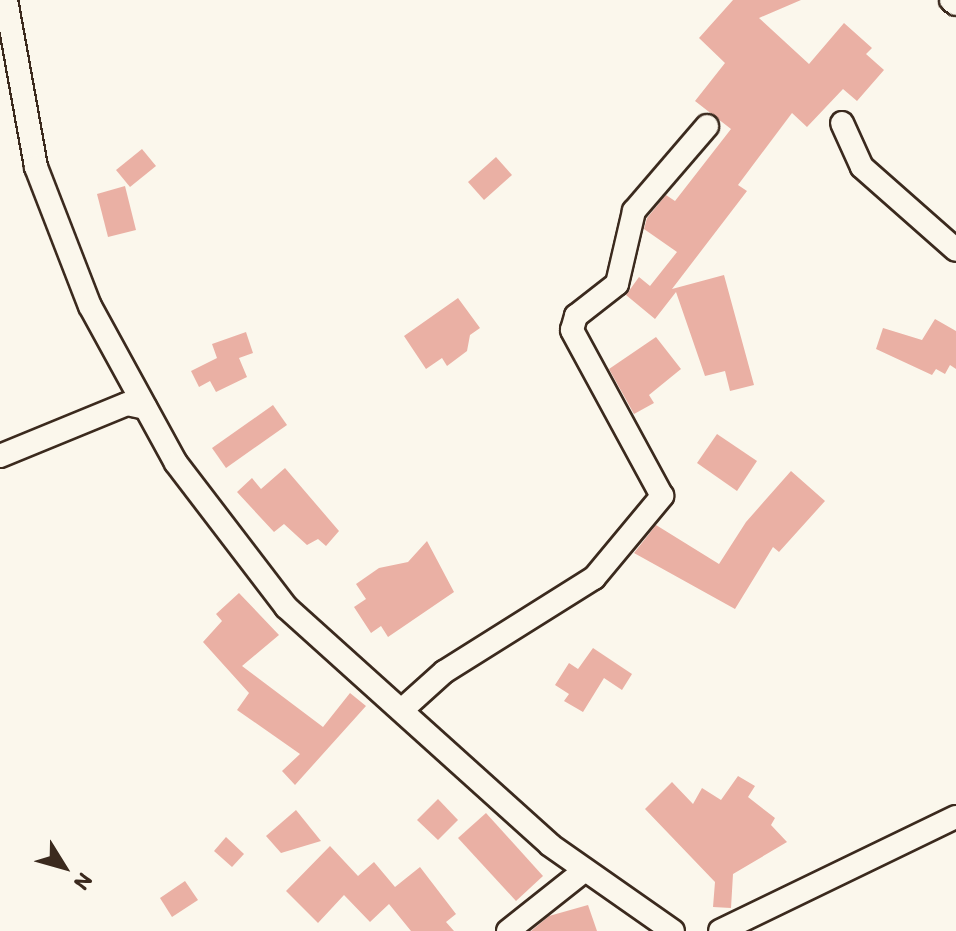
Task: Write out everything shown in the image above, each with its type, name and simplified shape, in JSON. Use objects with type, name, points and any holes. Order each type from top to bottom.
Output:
[{"type":"street","points":[[6,0],[36,167],[90,306],[176,463],[286,607],[404,708],[550,845],[673,931]]},
{"type":"street","points":[[951,0],[956,4]]},
{"type":"street","points":[[842,123],[862,167],[956,250]]},
{"type":"street","points":[[404,708],[444,672],[594,578],[662,496],[572,330],[576,316],[617,284],[634,211],[707,126]]},
{"type":"street","points":[[0,456],[127,404],[146,408]]},
{"type":"street","points":[[720,931],[956,817]]},
{"type":"street","points":[[508,931],[585,870]]},
{"type":"building","points":[[733,0],[801,0],[759,18],[809,64],[844,23],[872,48],[866,54],[884,70],[857,101],[843,89],[807,127],[792,113],[738,185],[747,191],[672,289],[724,275],[754,385],[730,391],[725,371],[705,376],[676,292],[655,319],[626,295],[639,277],[650,286],[677,252],[644,229],[647,218],[666,195],[675,201],[731,129],[695,101],[725,63],[699,38]]},
{"type":"building","points":[[142,149],[156,166],[130,187],[116,170]]},
{"type":"building","points":[[496,157],[512,175],[484,200],[468,182]]},
{"type":"building","points":[[125,186],[136,230],[108,237],[97,194]]},
{"type":"building","points":[[458,298],[480,328],[470,335],[467,351],[447,366],[442,358],[426,369],[404,336]]},
{"type":"building","points":[[935,319],[956,331],[956,369],[950,365],[945,374],[936,369],[932,375],[876,349],[883,328],[922,340]]},
{"type":"building","points":[[246,332],[253,353],[239,358],[247,377],[216,392],[210,381],[199,387],[191,371],[217,358],[212,344]]},
{"type":"building","points":[[656,337],[681,369],[649,395],[654,403],[634,414],[609,369]]},
{"type":"building","points":[[273,405],[287,425],[226,468],[212,448]]},
{"type":"building","points":[[717,434],[757,461],[737,491],[697,463]]},
{"type":"building","points":[[285,468],[339,531],[326,546],[318,539],[307,545],[284,524],[274,532],[237,492],[252,478],[261,489]]},
{"type":"building","points":[[791,471],[825,501],[779,552],[773,547],[735,609],[634,553],[656,525],[719,564],[746,522]]},
{"type":"building","points":[[427,541],[454,592],[388,637],[381,626],[371,633],[354,607],[366,599],[356,584],[379,568],[408,562]]},
{"type":"building","points":[[239,593],[279,635],[242,666],[323,727],[350,693],[366,706],[295,785],[282,771],[300,754],[237,710],[249,693],[203,642],[222,621],[216,614]]},
{"type":"building","points":[[593,648],[632,674],[622,690],[604,678],[583,712],[564,701],[569,694],[555,685],[569,663],[578,669]]},
{"type":"building","points":[[738,776],[755,786],[748,797],[775,818],[771,825],[787,842],[733,874],[731,908],[713,907],[715,882],[645,809],[672,782],[693,804],[702,788],[721,800]]},
{"type":"building","points":[[438,799],[458,820],[438,840],[417,820]]},
{"type":"building","points":[[296,810],[321,841],[281,853],[266,836]]},
{"type":"building","points":[[486,813],[543,876],[516,901],[458,838]]},
{"type":"building","points":[[226,837],[244,854],[232,867],[214,851]]},
{"type":"building","points":[[330,846],[358,876],[374,862],[395,887],[420,867],[456,914],[446,922],[454,931],[411,931],[389,904],[370,922],[344,895],[318,923],[286,891]]},
{"type":"building","points":[[185,881],[198,900],[172,917],[160,898]]},
{"type":"building","points":[[588,905],[597,931],[531,931],[549,916]]}]
